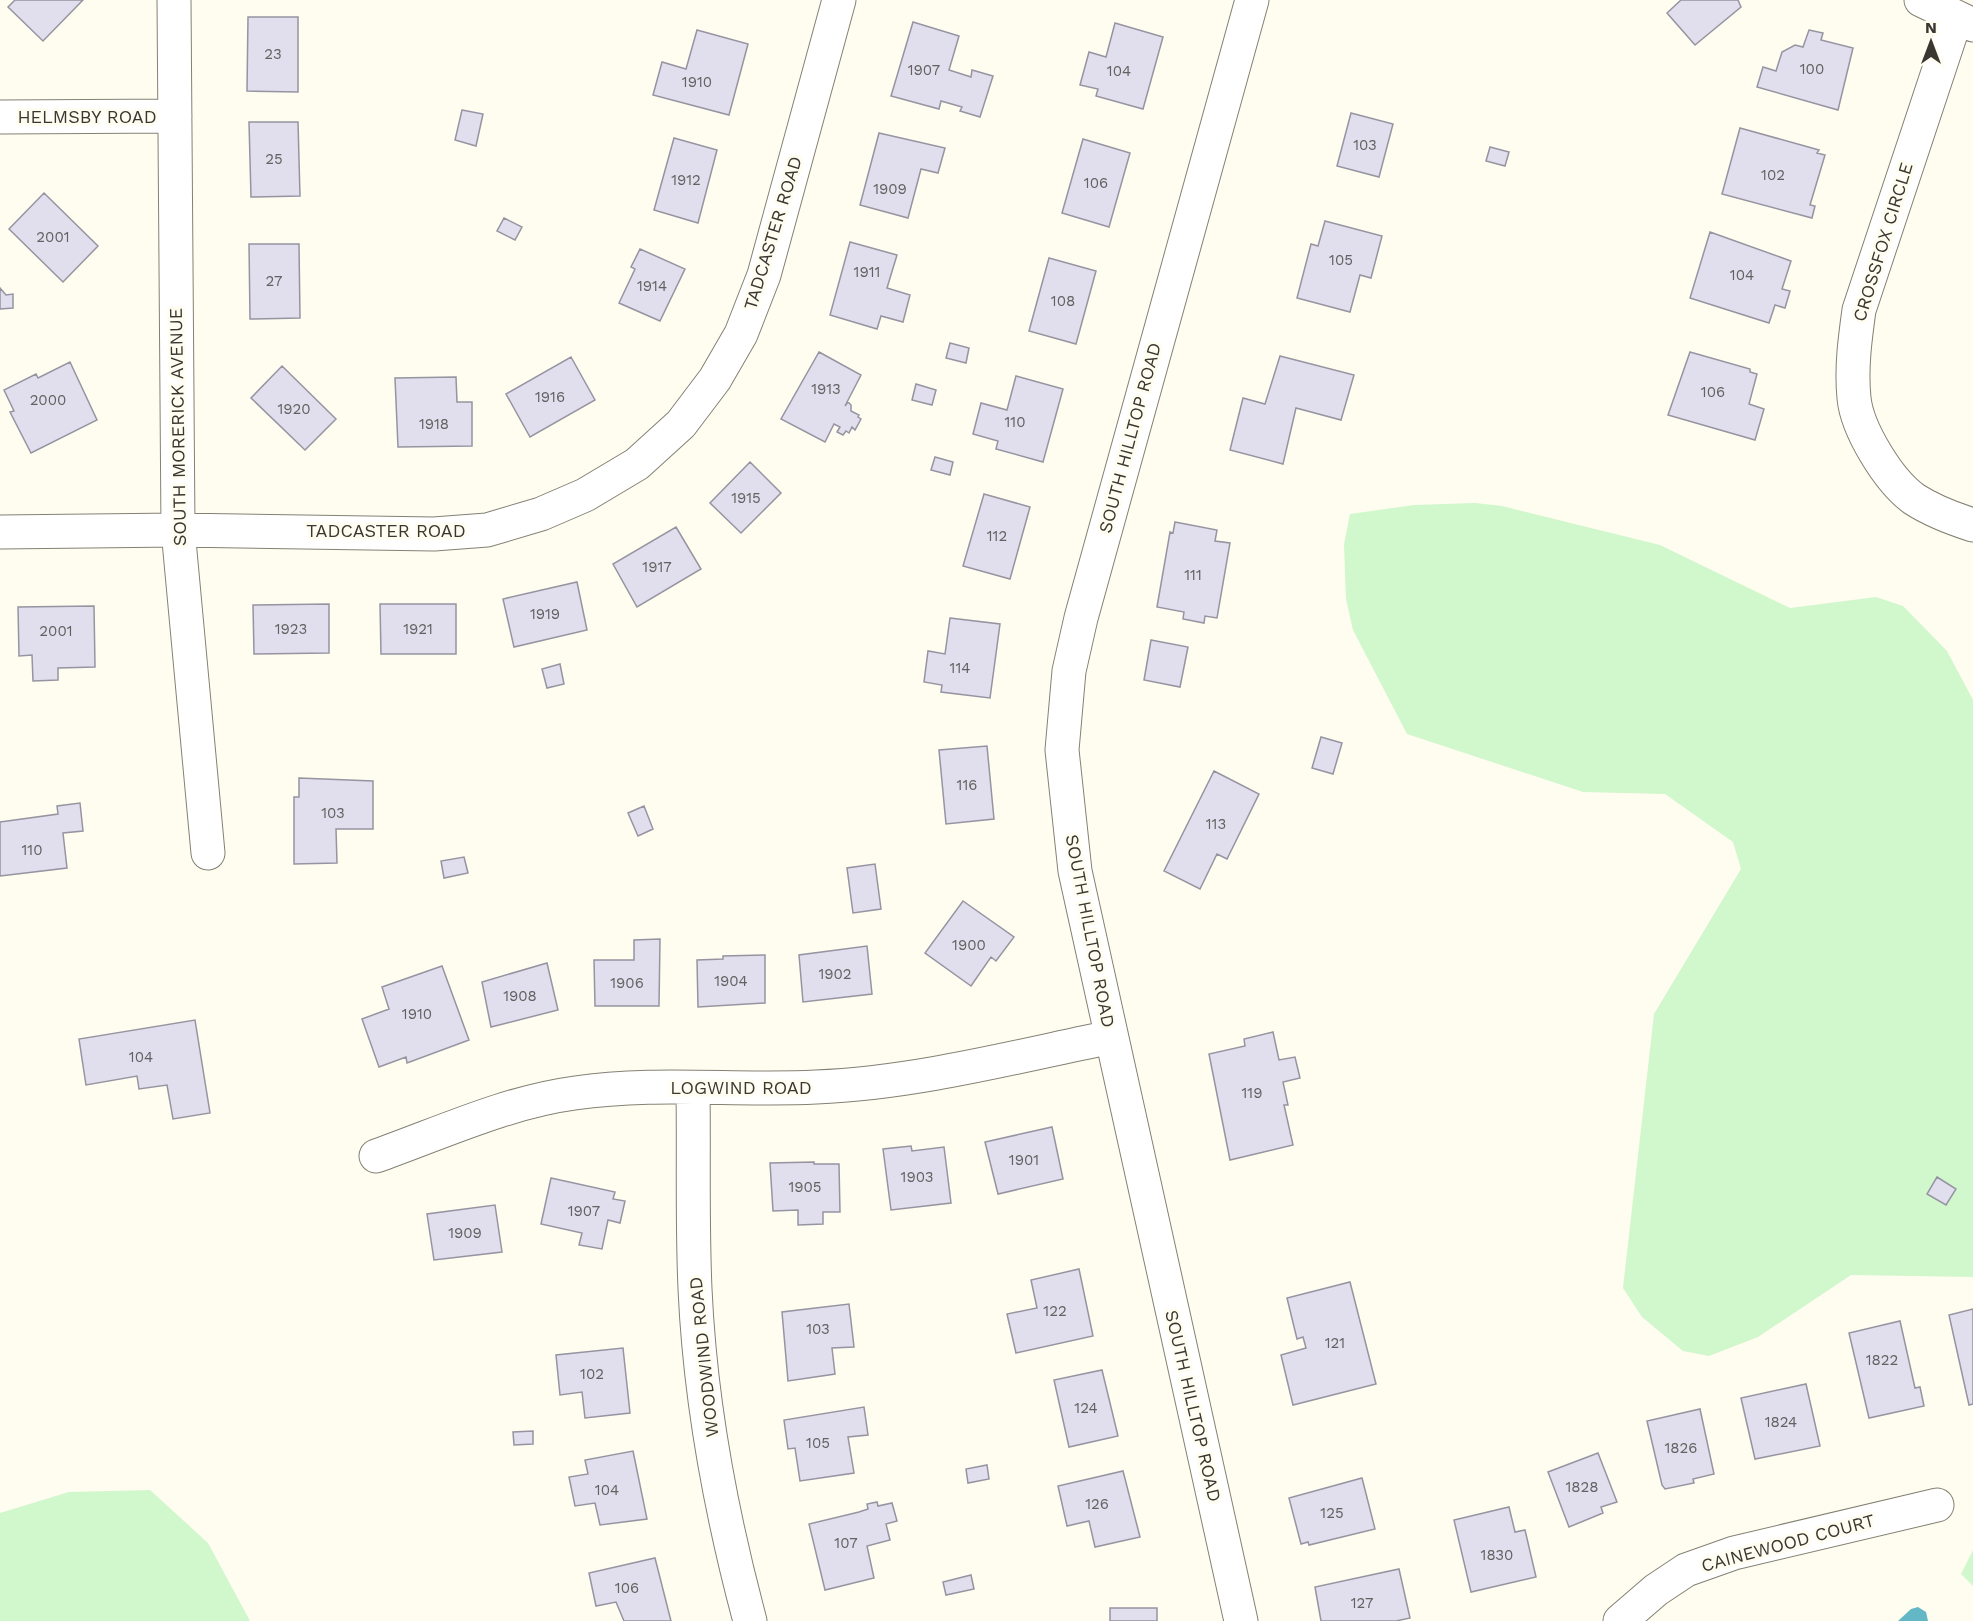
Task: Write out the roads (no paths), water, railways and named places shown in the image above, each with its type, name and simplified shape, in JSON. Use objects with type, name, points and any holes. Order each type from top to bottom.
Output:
[{"type":"street","name":"SOUTH MORERICK AVENUE","points":[[174,0],[178,530],[208,853]]},
{"type":"street","name":"TADCASTER ROAD","points":[[0,532],[178,530],[434,534],[487,530],[542,514],[585,495],[637,464],[681,424],[715,379],[741,334],[764,275],[839,0]]},
{"type":"street","name":"SOUTH HILLTOP ROAD","points":[[1241,1621],[1075,871],[1062,750],[1069,671],[1081,618],[1252,0]]},
{"type":"street","points":[[1921,0],[1964,21]]},
{"type":"street","name":"CROSSFOX CIRCLE","points":[[1964,21],[1859,310],[1853,356],[1854,400],[1867,437],[1888,473],[1914,498],[1973,525]]},
{"type":"street","name":"HELMSBY ROAD","points":[[0,117],[175,116]]},
{"type":"street","name":"LOGWIND ROAD","points":[[376,1156],[527,1102],[574,1093],[622,1088],[817,1088],[891,1079],[1111,1037]]},
{"type":"street","name":"WOODWIND ROAD","points":[[693,1089],[695,1289],[702,1371],[715,1466],[733,1556],[750,1621]]},
{"type":"street","name":"CAINEWOOD COURT","points":[[1620,1621],[1656,1590],[1686,1570],[1734,1553],[1937,1505]]},
{"type":"water","points":[[1918,1607],[1926,1612],[1928,1621],[1898,1621],[1911,1609]]}]
